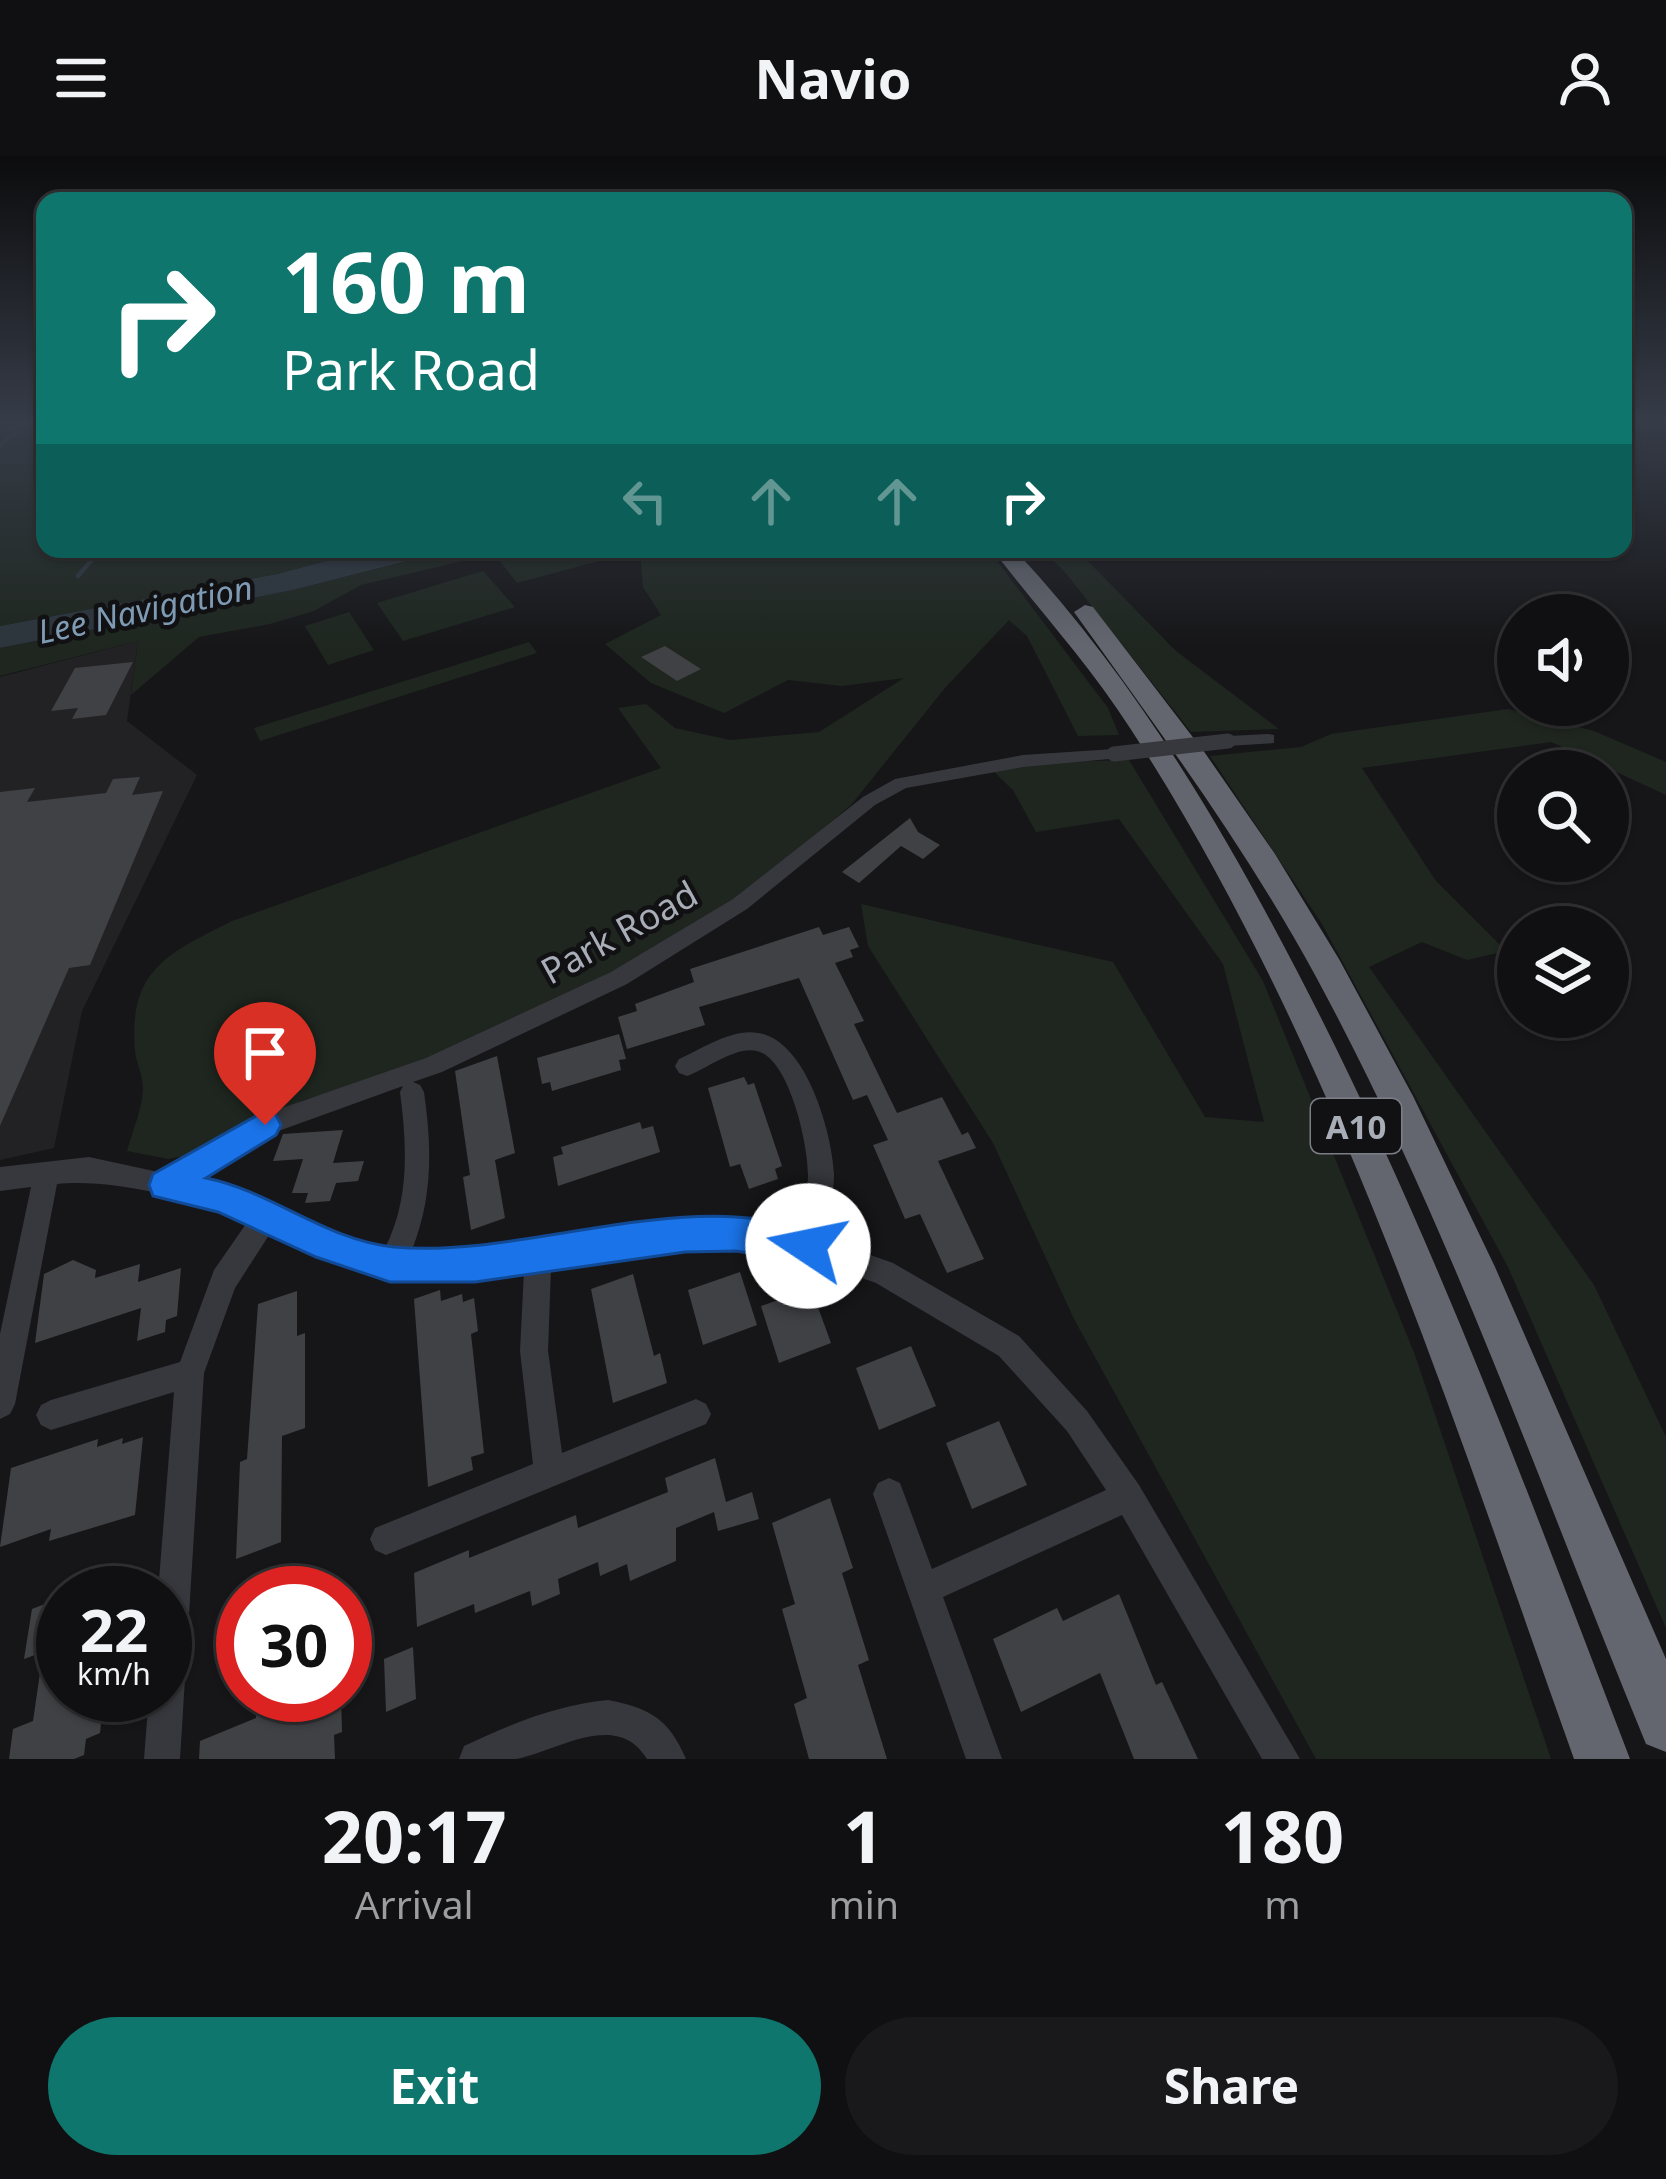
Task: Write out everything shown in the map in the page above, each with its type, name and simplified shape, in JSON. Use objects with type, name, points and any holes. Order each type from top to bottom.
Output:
[{"type":"highway","name":"A10","points":[[1011,558],[1039,587],[1126,703],[1214,841],[1310,1026],[1408,1239],[1602,1759]]},
{"type":"highway","name":"A10","points":[[1037,558],[1063,583],[1155,699],[1247,836],[1356,1020],[1460,1240],[1666,1724]]},
{"type":"street","name":"Park Road","points":[[165,1185],[265,1125],[434,1065],[619,978],[740,904],[869,801],[901,784],[1023,761],[1268,739]]},
{"type":"street","points":[[687,1066],[748,1042],[762,1042],[782,1053],[819,1146],[821,1187],[808,1246]]},
{"type":"street","points":[[390,1264],[409,1228],[418,1188],[420,1141],[412,1092]]},
{"type":"street","points":[[0,1179],[89,1169],[222,1197],[359,1257],[390,1264],[435,1268],[685,1235],[736,1234],[808,1246],[883,1272],[1009,1346],[1078,1421],[1128,1496],[1282,1759]]},
{"type":"street","points":[[0,1404],[46,1174]]},
{"type":"street","points":[[162,1759],[190,1373],[224,1280],[266,1218]]},
{"type":"street","points":[[538,1256],[534,1351],[549,1474]]},
{"type":"street","points":[[50,1415],[190,1373]]},
{"type":"street","points":[[386,1539],[696,1414]]},
{"type":"street","points":[[889,1494],[984,1759]]},
{"type":"street","points":[[924,1589],[1128,1496]]},
{"type":"street","points":[[477,1759],[526,1735],[605,1716],[640,1727],[668,1759]]},
{"type":"shaded area","points":[[0,497],[36,497],[36,558],[338,558],[277,574],[0,626]]},
{"type":"shaded area","points":[[419,558],[475,558],[361,585],[314,611],[270,624],[199,637],[131,695],[138,641],[0,676],[0,648],[293,590]]},
{"type":"shaded area","points":[[601,558],[603,560],[517,583],[499,560]]},
{"type":"shaded area","points":[[641,558],[995,558],[1108,708],[1119,735],[1078,736],[1027,636],[1009,620],[945,688],[851,805],[737,902],[599,983],[453,1055],[303,1100],[199,1153],[168,1159],[127,1151],[143,1095],[135,1051],[138,1001],[157,967],[189,943],[232,921],[661,768],[618,708],[646,704],[675,728],[730,740],[819,732],[904,678],[842,686],[788,680],[724,713],[651,683],[605,644],[661,615],[643,587]]},
{"type":"shaded area","points":[[1050,558],[1085,558],[1176,651],[1279,729],[1191,732]]},
{"type":"shaded area","points":[[483,571],[515,607],[403,641],[377,603]]},
{"type":"shaded area","points":[[349,612],[374,650],[328,665],[305,626]]},
{"type":"shaded area","points":[[138,641],[127,721],[197,775],[82,1011],[54,1148],[0,1160],[0,677]]},
{"type":"shaded area","points":[[529,642],[537,653],[260,741],[254,728]]},
{"type":"shaded area","points":[[1497,711],[1497,726],[1574,726],[1666,762],[1666,795],[1629,778],[1629,750],[1568,750],[1551,742],[1362,768],[1436,881],[1497,942],[1497,953],[1467,960],[1422,942],[1369,967],[1594,1285],[1666,1437],[1666,1628],[1508,1267],[1322,924],[1210,756],[1301,747],[1331,734]]},
{"type":"shaded area","points":[[1129,760],[1263,981],[1415,1355],[1551,1759],[1316,1759],[1074,1319],[993,1143],[868,946],[861,904],[1113,962],[1205,1117],[1264,1122],[1223,964],[1119,819],[1036,832],[1013,790],[993,771],[1052,762]]},
{"type":"water","name":"Lee Navigation","points":[[338,558],[419,558],[293,590],[0,648],[0,626],[277,574]]},
{"type":"building","points":[[665,646],[701,669],[677,681],[641,657]]},
{"type":"building","points":[[133,662],[106,715],[72,719],[78,708],[51,711],[75,668]]},
{"type":"building","points":[[140,777],[132,795],[163,791],[90,965],[69,968],[0,1126],[0,792],[35,788],[27,802],[106,793],[113,779]]},
{"type":"building","points":[[910,818],[918,832],[940,845],[923,859],[901,846],[859,883],[842,872]]},
{"type":"building","points":[[819,927],[823,935],[849,927],[859,947],[850,950],[853,957],[835,963],[864,1021],[854,1024],[897,1113],[942,1097],[962,1135],[968,1132],[976,1148],[938,1161],[984,1259],[947,1273],[920,1214],[905,1219],[873,1145],[888,1140],[867,1095],[853,1100],[799,978],[699,1007],[705,1025],[627,1049],[618,1017],[637,1011],[635,1004],[694,982],[690,969]]},
{"type":"building","points":[[619,1034],[626,1059],[619,1060],[621,1070],[552,1091],[550,1082],[542,1084],[537,1058]]},
{"type":"building","points":[[497,1056],[515,1153],[495,1160],[505,1218],[471,1230],[463,1177],[470,1175],[455,1071]]},
{"type":"building","points":[[744,1077],[748,1085],[754,1083],[782,1166],[775,1169],[778,1179],[749,1189],[740,1164],[730,1167],[708,1088]]},
{"type":"building","points":[[640,1122],[642,1129],[653,1126],[660,1152],[558,1186],[553,1157],[563,1154],[561,1147]]},
{"type":"building","points":[[343,1130],[333,1163],[364,1161],[358,1181],[336,1183],[330,1201],[305,1203],[308,1193],[292,1193],[303,1159],[273,1161],[283,1134]]},
{"type":"building","points":[[73,1260],[96,1270],[95,1278],[140,1264],[138,1282],[181,1268],[177,1316],[166,1320],[165,1332],[137,1341],[141,1308],[35,1343],[44,1274]]},
{"type":"building","points":[[740,1272],[757,1325],[703,1345],[688,1290]]},
{"type":"building","points":[[633,1274],[654,1356],[660,1353],[667,1383],[613,1403],[591,1289]]},
{"type":"building","points":[[811,1288],[831,1343],[779,1363],[761,1306]]},
{"type":"building","points":[[440,1290],[441,1301],[462,1294],[463,1302],[474,1298],[478,1331],[471,1334],[484,1453],[471,1457],[473,1470],[428,1487],[414,1299]]},
{"type":"building","points":[[297,1291],[297,1336],[305,1333],[305,1428],[282,1436],[281,1542],[236,1559],[240,1462],[247,1459],[258,1304]]},
{"type":"building","points":[[911,1346],[936,1406],[879,1430],[856,1368]]},
{"type":"building","points":[[999,1421],[1027,1485],[972,1509],[946,1443]]},
{"type":"building","points":[[143,1437],[135,1515],[49,1541],[51,1529],[0,1547],[11,1468],[98,1439],[97,1447]]},
{"type":"building","points":[[715,1458],[726,1502],[752,1492],[759,1519],[718,1531],[714,1512],[676,1528],[676,1561],[630,1581],[627,1564],[600,1576],[598,1562],[558,1579],[560,1594],[532,1606],[530,1591],[475,1613],[474,1604],[417,1627],[414,1573],[469,1550],[469,1558],[576,1515],[578,1528],[668,1492],[665,1478]]},
{"type":"building","points":[[830,1498],[853,1568],[842,1573],[869,1660],[858,1665],[887,1759],[809,1759],[794,1704],[807,1698],[782,1609],[795,1604],[772,1523]]},
{"type":"building","points":[[1119,1594],[1156,1685],[1162,1682],[1198,1759],[1134,1759],[1100,1673],[1021,1712],[993,1639],[1057,1608],[1063,1621]]},
{"type":"building","points":[[36,1607],[36,1655],[24,1659]]},
{"type":"building","points":[[413,1647],[416,1699],[386,1712],[384,1659]]},
{"type":"building","points":[[36,1700],[36,1722],[101,1722],[100,1733],[86,1739],[84,1755],[9,1759],[13,1729],[33,1721]]},
{"type":"building","points":[[246,1722],[342,1722],[342,1732],[334,1735],[335,1759],[199,1759],[200,1741]]},
{"type":"waterway","points":[[78,576],[93,558]]},
{"type":"route","points":[[265,1125],[165,1185],[222,1197],[328,1245],[390,1264],[475,1265],[685,1235],[736,1234],[808,1246]]}]
